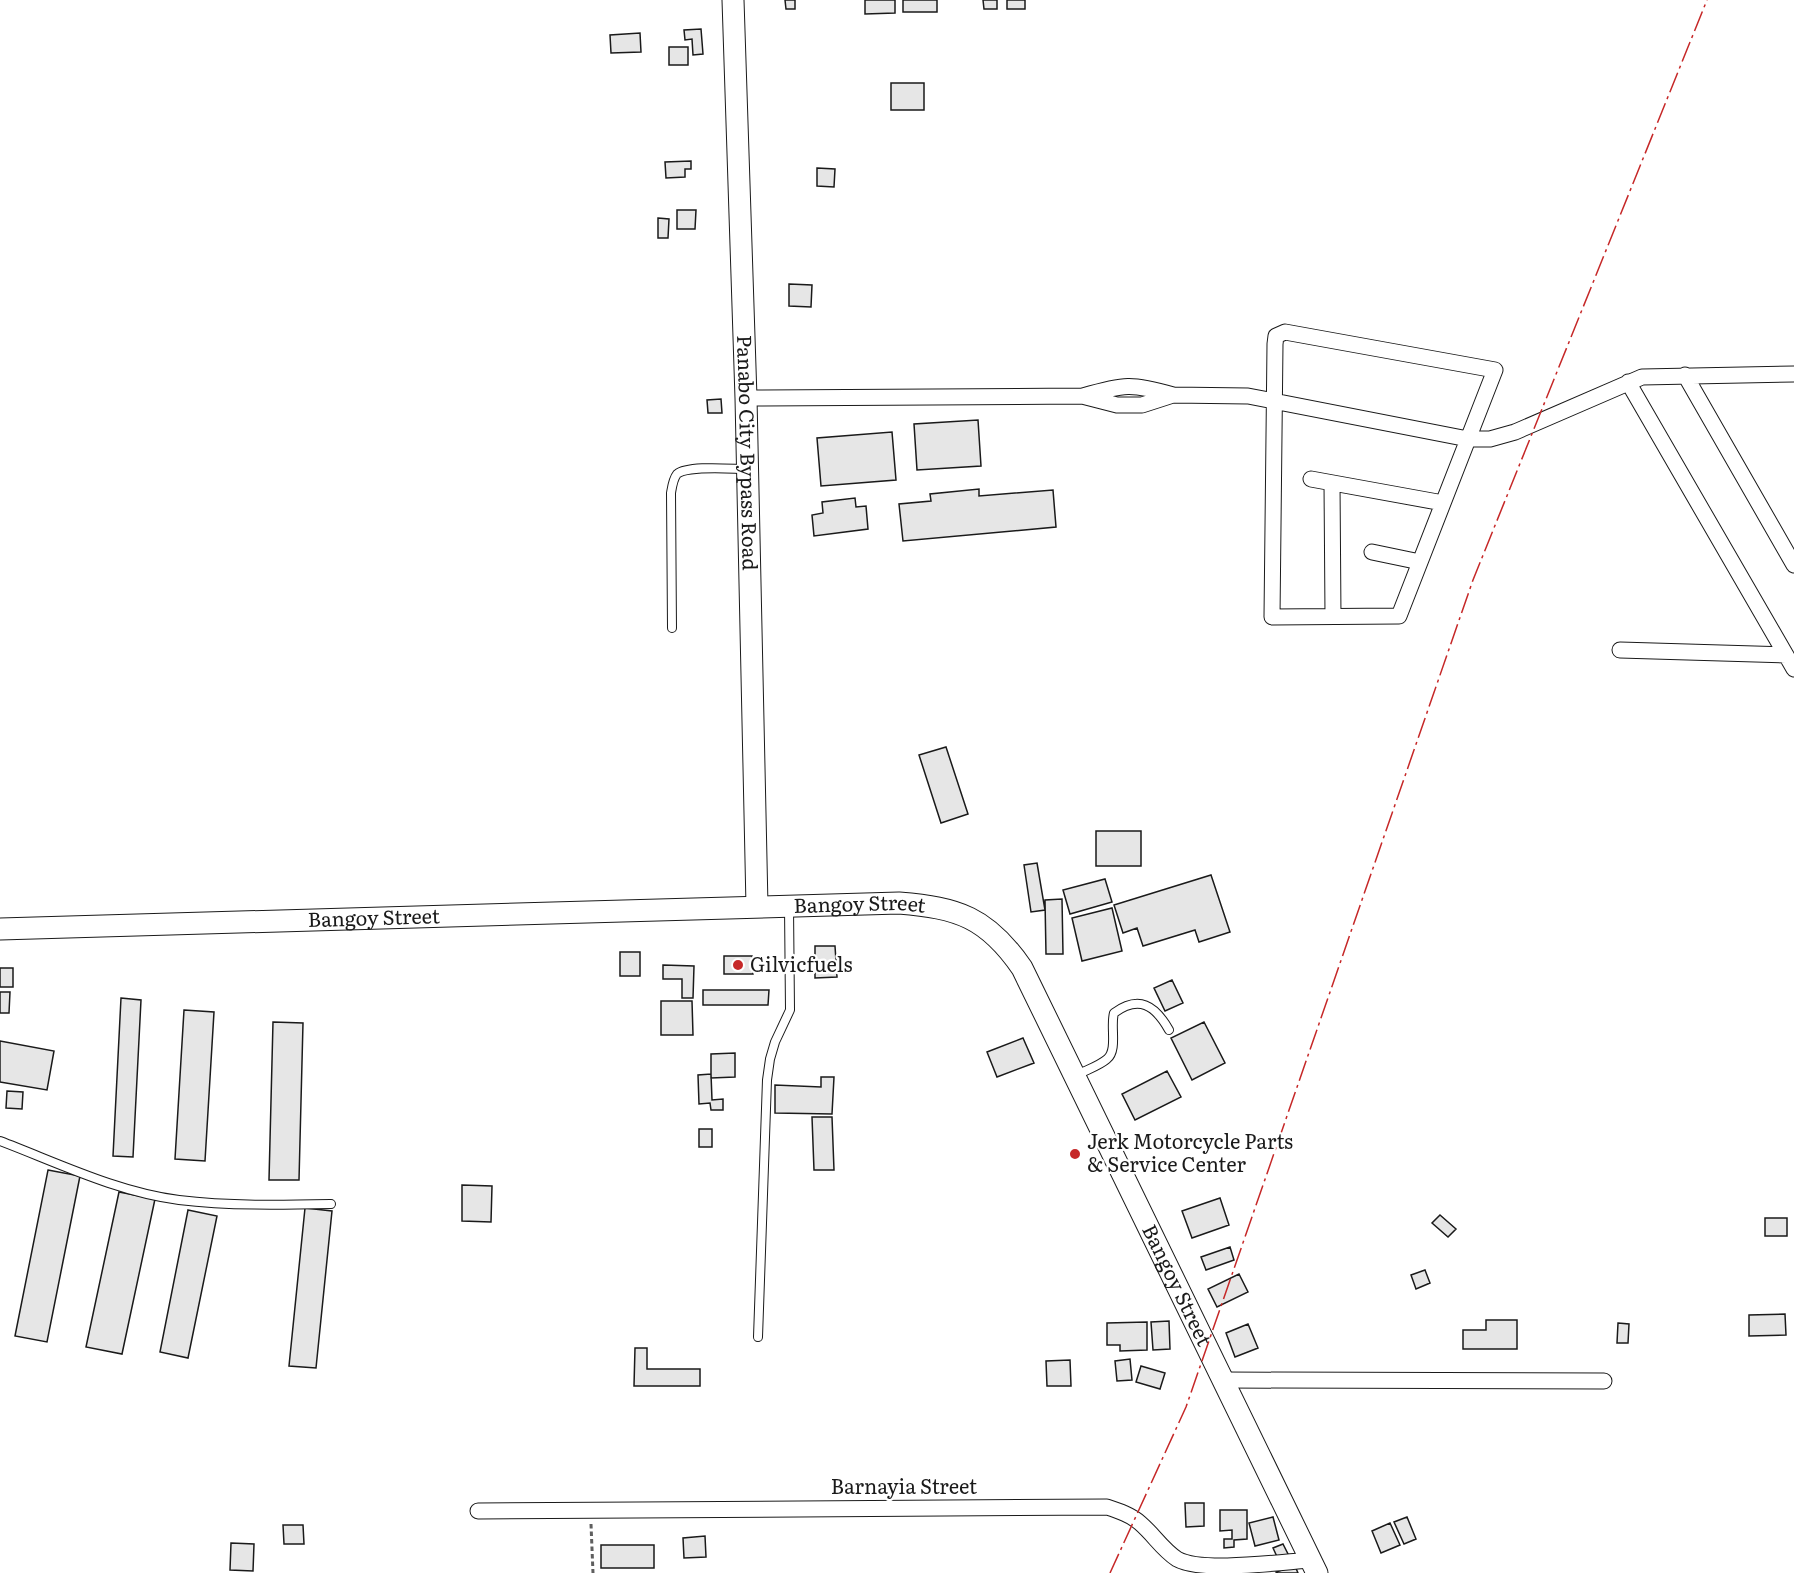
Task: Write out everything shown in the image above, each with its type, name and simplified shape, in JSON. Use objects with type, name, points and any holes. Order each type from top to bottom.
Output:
[{"type":"main road","name":"Panabo City Bypass Road","points":[[734,0],[748,469],[757,906]]},
{"type":"main road","name":"Bangoy Street","points":[[0,929],[899,903],[957,911],[975,920],[1008,948],[1022,968],[1314,1567]]},
{"type":"street","points":[[1286,332],[1495,370],[1399,616],[1272,617],[1273,401],[1275,339],[1279,334],[1286,332]]},
{"type":"street","points":[[746,398],[1082,396],[1117,405],[1142,405],[1173,395],[1239,395],[1468,439],[1490,439],[1515,432],[1628,382],[1648,376],[1794,374]]},
{"type":"street","points":[[1685,375],[1794,565]]},
{"type":"street","points":[[1628,382],[1790,662]]},
{"type":"street","points":[[1311,479],[1443,503]]},
{"type":"street","points":[[1332,483],[1333,616]]},
{"type":"street","points":[[1372,552],[1420,562]]},
{"type":"street","points":[[1620,650],[1790,662]]},
{"type":"street","points":[[1224,1380],[1605,1381]]},
{"type":"street","name":"Barnayia Street","points":[[478,1511],[1107,1507],[1121,1511],[1141,1524],[1164,1550],[1180,1561],[1202,1565],[1314,1567]]},
{"type":"lane","points":[[672,628],[670,493],[672,484],[678,474],[688,470],[748,469]]},
{"type":"lane","points":[[758,1337],[766,1080],[772,1050],[790,1010],[789,906]]},
{"type":"lane","points":[[1075,1076],[1108,1058],[1112,1050],[1111,1022],[1114,1013],[1123,1006],[1140,1003],[1151,1007],[1169,1030]]},
{"type":"lane","points":[[0,1141],[109,1182],[178,1199],[286,1205],[331,1204]]},
{"type":"path","points":[[591,1510],[593,1573]]},
{"type":"building","points":[[785,0],[795,0],[795,9],[786,9]]},
{"type":"building","points":[[865,0],[895,0],[895,13],[865,14]]},
{"type":"building","points":[[903,0],[937,0],[937,12],[903,12]]},
{"type":"building","points":[[983,0],[997,0],[997,9],[984,9]]},
{"type":"building","points":[[1007,0],[1025,0],[1025,9],[1007,9]]},
{"type":"building","points":[[701,29],[703,54],[693,55],[692,39],[685,40],[684,30]]},
{"type":"building","points":[[640,33],[641,52],[611,53],[610,35]]},
{"type":"building","points":[[669,47],[688,47],[688,65],[669,65]]},
{"type":"building","points":[[891,83],[924,83],[924,110],[891,110]]},
{"type":"building","points":[[691,161],[691,169],[685,169],[685,177],[666,178],[665,162]]},
{"type":"building","points":[[817,168],[835,169],[834,187],[817,186]]},
{"type":"building","points":[[677,210],[696,210],[695,229],[677,229]]},
{"type":"building","points":[[658,218],[669,219],[668,238],[658,238]]},
{"type":"building","points":[[789,284],[812,285],[811,307],[789,306]]},
{"type":"building","points":[[721,399],[722,413],[708,413],[707,400]]},
{"type":"building","points":[[978,420],[981,466],[917,470],[914,424]]},
{"type":"building","points":[[892,432],[896,480],[821,486],[817,438]]},
{"type":"building","points":[[979,489],[979,496],[1053,490],[1056,527],[903,541],[899,504],[931,501],[930,494]]},
{"type":"building","points":[[855,498],[856,507],[866,506],[868,529],[814,536],[812,515],[823,513],[822,502]]},
{"type":"building","points":[[946,747],[968,814],[941,823],[919,755]]},
{"type":"building","points":[[1096,831],[1141,831],[1141,866],[1096,866]]},
{"type":"building","points":[[1037,863],[1045,910],[1031,912],[1024,865]]},
{"type":"building","points":[[1211,875],[1230,932],[1199,942],[1195,930],[1143,946],[1137,928],[1123,933],[1114,905]]},
{"type":"building","points":[[1105,879],[1112,902],[1070,914],[1063,890]]},
{"type":"building","points":[[1062,899],[1063,954],[1046,954],[1045,900]]},
{"type":"building","points":[[1112,908],[1122,951],[1082,961],[1072,918]]},
{"type":"building","points":[[815,946],[835,946],[837,977],[815,978]]},
{"type":"building","points":[[620,952],[640,952],[640,976],[620,976]]},
{"type":"building","name":"Gilvicfuels","points":[[724,956],[752,956],[753,974],[724,974]]},
{"type":"building","points":[[663,965],[694,966],[693,998],[682,998],[682,979],[663,979]]},
{"type":"building","points":[[0,968],[13,968],[13,987],[0,987]]},
{"type":"building","points":[[1172,980],[1183,1003],[1165,1011],[1154,988]]},
{"type":"building","points":[[703,990],[769,990],[768,1005],[703,1005]]},
{"type":"building","points":[[0,992],[10,992],[9,1013],[0,1013]]},
{"type":"building","points":[[121,998],[141,1000],[133,1157],[113,1156]]},
{"type":"building","points":[[661,1001],[692,1001],[693,1035],[661,1035]]},
{"type":"building","points":[[184,1010],[214,1012],[205,1161],[175,1159]]},
{"type":"building","points":[[273,1022],[303,1023],[299,1180],[269,1180]]},
{"type":"building","points":[[1204,1022],[1225,1063],[1192,1080],[1171,1038]]},
{"type":"building","points":[[1023,1038],[1034,1063],[997,1077],[987,1052]]},
{"type":"building","points":[[0,1041],[54,1051],[47,1090],[0,1082]]},
{"type":"building","points":[[735,1053],[735,1077],[711,1078],[711,1054]]},
{"type":"building","points":[[1167,1071],[1181,1097],[1135,1120],[1122,1094]]},
{"type":"building","points":[[711,1074],[712,1100],[723,1099],[723,1110],[711,1110],[710,1103],[699,1104],[698,1075]]},
{"type":"building","points":[[821,1077],[834,1077],[832,1114],[775,1113],[775,1085],[821,1087]]},
{"type":"building","points":[[7,1091],[23,1092],[22,1109],[6,1108]]},
{"type":"building","points":[[812,1117],[832,1117],[834,1170],[814,1170]]},
{"type":"building","points":[[699,1129],[712,1129],[712,1147],[699,1147]]},
{"type":"building","points":[[48,1170],[80,1176],[47,1342],[15,1336]]},
{"type":"building","points":[[462,1185],[492,1186],[491,1222],[462,1221]]},
{"type":"building","points":[[119,1192],[155,1199],[122,1354],[86,1347]]},
{"type":"building","points":[[1220,1198],[1229,1225],[1192,1238],[1182,1211]]},
{"type":"building","points":[[305,1208],[332,1211],[316,1368],[289,1366]]},
{"type":"building","points":[[188,1210],[217,1216],[188,1358],[160,1352]]},
{"type":"building","points":[[1440,1215],[1456,1229],[1448,1237],[1432,1223]]},
{"type":"building","points":[[1765,1218],[1787,1218],[1787,1236],[1765,1236]]},
{"type":"building","points":[[1230,1247],[1234,1260],[1206,1270],[1201,1257]]},
{"type":"building","points":[[1425,1270],[1430,1283],[1416,1289],[1411,1275]]},
{"type":"building","points":[[1239,1274],[1248,1292],[1217,1307],[1208,1289]]},
{"type":"building","points":[[1785,1314],[1786,1335],[1749,1336],[1749,1315]]},
{"type":"building","points":[[1486,1320],[1517,1320],[1517,1349],[1463,1349],[1463,1330],[1486,1330]]},
{"type":"building","points":[[1169,1321],[1170,1349],[1153,1350],[1151,1322]]},
{"type":"building","points":[[1147,1322],[1147,1350],[1120,1351],[1120,1345],[1107,1345],[1107,1323]]},
{"type":"building","points":[[1618,1323],[1629,1324],[1628,1343],[1617,1343]]},
{"type":"building","points":[[1248,1324],[1258,1348],[1235,1357],[1226,1333]]},
{"type":"building","points":[[635,1348],[647,1348],[647,1369],[700,1369],[700,1386],[634,1386]]},
{"type":"building","points":[[1130,1359],[1132,1380],[1117,1381],[1115,1361]]},
{"type":"building","points":[[1070,1360],[1071,1386],[1047,1386],[1046,1361]]},
{"type":"building","points":[[1141,1366],[1165,1373],[1160,1389],[1136,1382]]},
{"type":"building","points":[[1185,1503],[1204,1503],[1204,1526],[1186,1527]]},
{"type":"building","points":[[1220,1510],[1247,1510],[1247,1539],[1234,1540],[1234,1547],[1224,1548],[1224,1539],[1232,1539],[1232,1530],[1220,1531]]},
{"type":"building","points":[[1273,1517],[1279,1540],[1255,1546],[1249,1523]]},
{"type":"building","points":[[1407,1517],[1416,1539],[1404,1544],[1394,1522]]},
{"type":"building","points":[[1390,1523],[1400,1545],[1381,1553],[1372,1531]]},
{"type":"building","points":[[283,1525],[303,1525],[304,1544],[284,1544]]},
{"type":"building","points":[[705,1536],[706,1557],[684,1558],[683,1538]]},
{"type":"building","points":[[231,1543],[254,1544],[253,1571],[230,1570]]},
{"type":"building","points":[[1283,1544],[1289,1556],[1279,1561],[1273,1548]]},
{"type":"building","points":[[601,1545],[654,1545],[654,1568],[601,1568]]},
{"type":"building","points":[[1295,1566],[1298,1573],[1276,1572]]},
{"type":"power","points":[[1110,1573],[1186,1407],[1473,580],[1707,0]]},
{"type":"place","name":"Gilvicfuels","points":[[738,965]]},
{"type":"place","name":"Jerk Motorcycle Parts & Service Center","points":[[1075,1154]]}]
